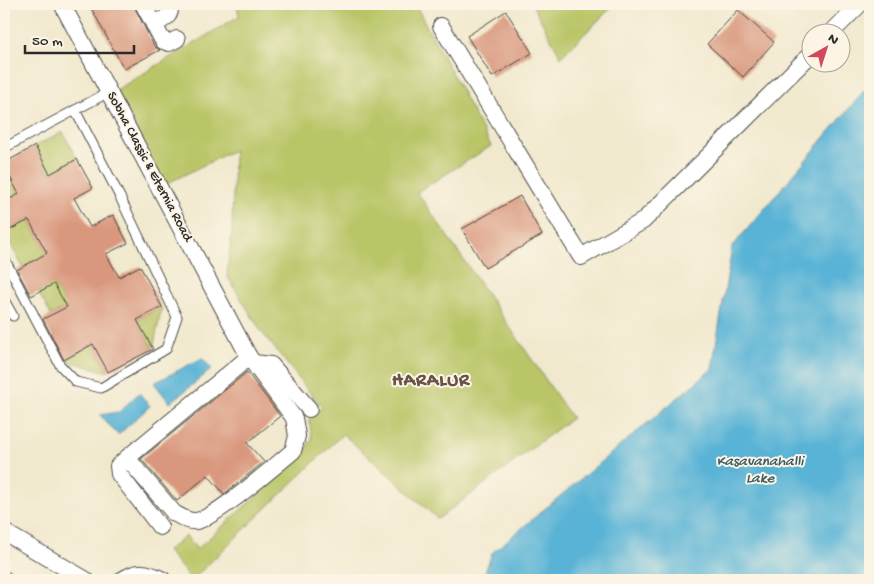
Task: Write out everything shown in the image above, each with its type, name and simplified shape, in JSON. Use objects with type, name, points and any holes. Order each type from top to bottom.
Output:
[{"type":"street","name":"Sobha Classic & Eternia Road","points":[[62,4],[252,360],[294,418],[296,428],[294,451],[225,505],[197,521],[174,514],[127,458]]},
{"type":"street","points":[[143,4],[166,43],[177,39]]},
{"type":"street","points":[[154,25],[168,17],[170,13],[169,4]]},
{"type":"street","points":[[842,22],[860,4]]},
{"type":"street","points":[[441,26],[581,257],[643,221],[802,63]]},
{"type":"street","points":[[160,527],[119,474],[118,466],[127,458],[252,360],[271,365],[309,409]]},
{"type":"street","points":[[4,532],[86,580]]},
{"type":"street","points":[[122,580],[133,573],[143,572],[163,580]]},
{"type":"lane","points":[[4,148],[108,92]]},
{"type":"lane","points":[[4,258],[60,365],[76,382],[101,388],[166,349],[177,318],[120,197],[75,110]]},
{"type":"lane","points":[[4,300],[13,316]]},
{"type":"green space","points":[[237,4],[415,4],[491,146],[417,192],[572,418],[438,519],[343,434],[192,580],[167,551],[186,536],[197,549],[301,456],[312,439],[309,419],[322,408],[261,331],[227,276],[232,229],[234,150],[164,185],[116,90],[239,16]]},
{"type":"green space","points":[[532,4],[615,4],[561,57]]},
{"type":"green space","points":[[63,132],[77,159],[50,174],[35,146]]},
{"type":"green space","points":[[4,166],[19,194],[4,202]]},
{"type":"green space","points":[[29,220],[47,253],[23,267],[4,233]]},
{"type":"green space","points":[[54,284],[67,307],[51,315],[38,292]]},
{"type":"green space","points":[[162,307],[153,349],[137,320]]},
{"type":"green space","points":[[93,344],[108,372],[64,360]]},
{"type":"water","name":"Kasavanahalli Lake","points":[[870,84],[870,580],[482,580],[492,553],[712,369],[732,247]]},
{"type":"water","points":[[202,358],[212,369],[170,403],[154,383]]},
{"type":"water","points":[[139,393],[150,406],[118,435],[100,415],[119,412]]},
{"type":"building","points":[[89,4],[133,4],[154,46],[160,50],[124,69]]},
{"type":"building","points":[[738,10],[774,42],[743,77],[707,44]]},
{"type":"building","points":[[506,11],[532,53],[492,77],[467,36]]},
{"type":"building","points":[[35,146],[50,174],[77,159],[93,188],[74,198],[90,227],[113,215],[128,243],[106,254],[119,277],[140,266],[162,307],[137,320],[153,349],[108,372],[93,344],[64,360],[43,319],[67,307],[54,284],[31,296],[17,270],[47,253],[29,220],[4,233],[4,202],[19,194],[4,163]]},
{"type":"building","points":[[520,196],[542,235],[485,268],[462,229]]},
{"type":"building","points":[[247,372],[280,416],[247,443],[264,462],[224,494],[208,475],[177,501],[141,459]]},
{"type":"district","name":"HARALUR","points":[[431,381]]}]
